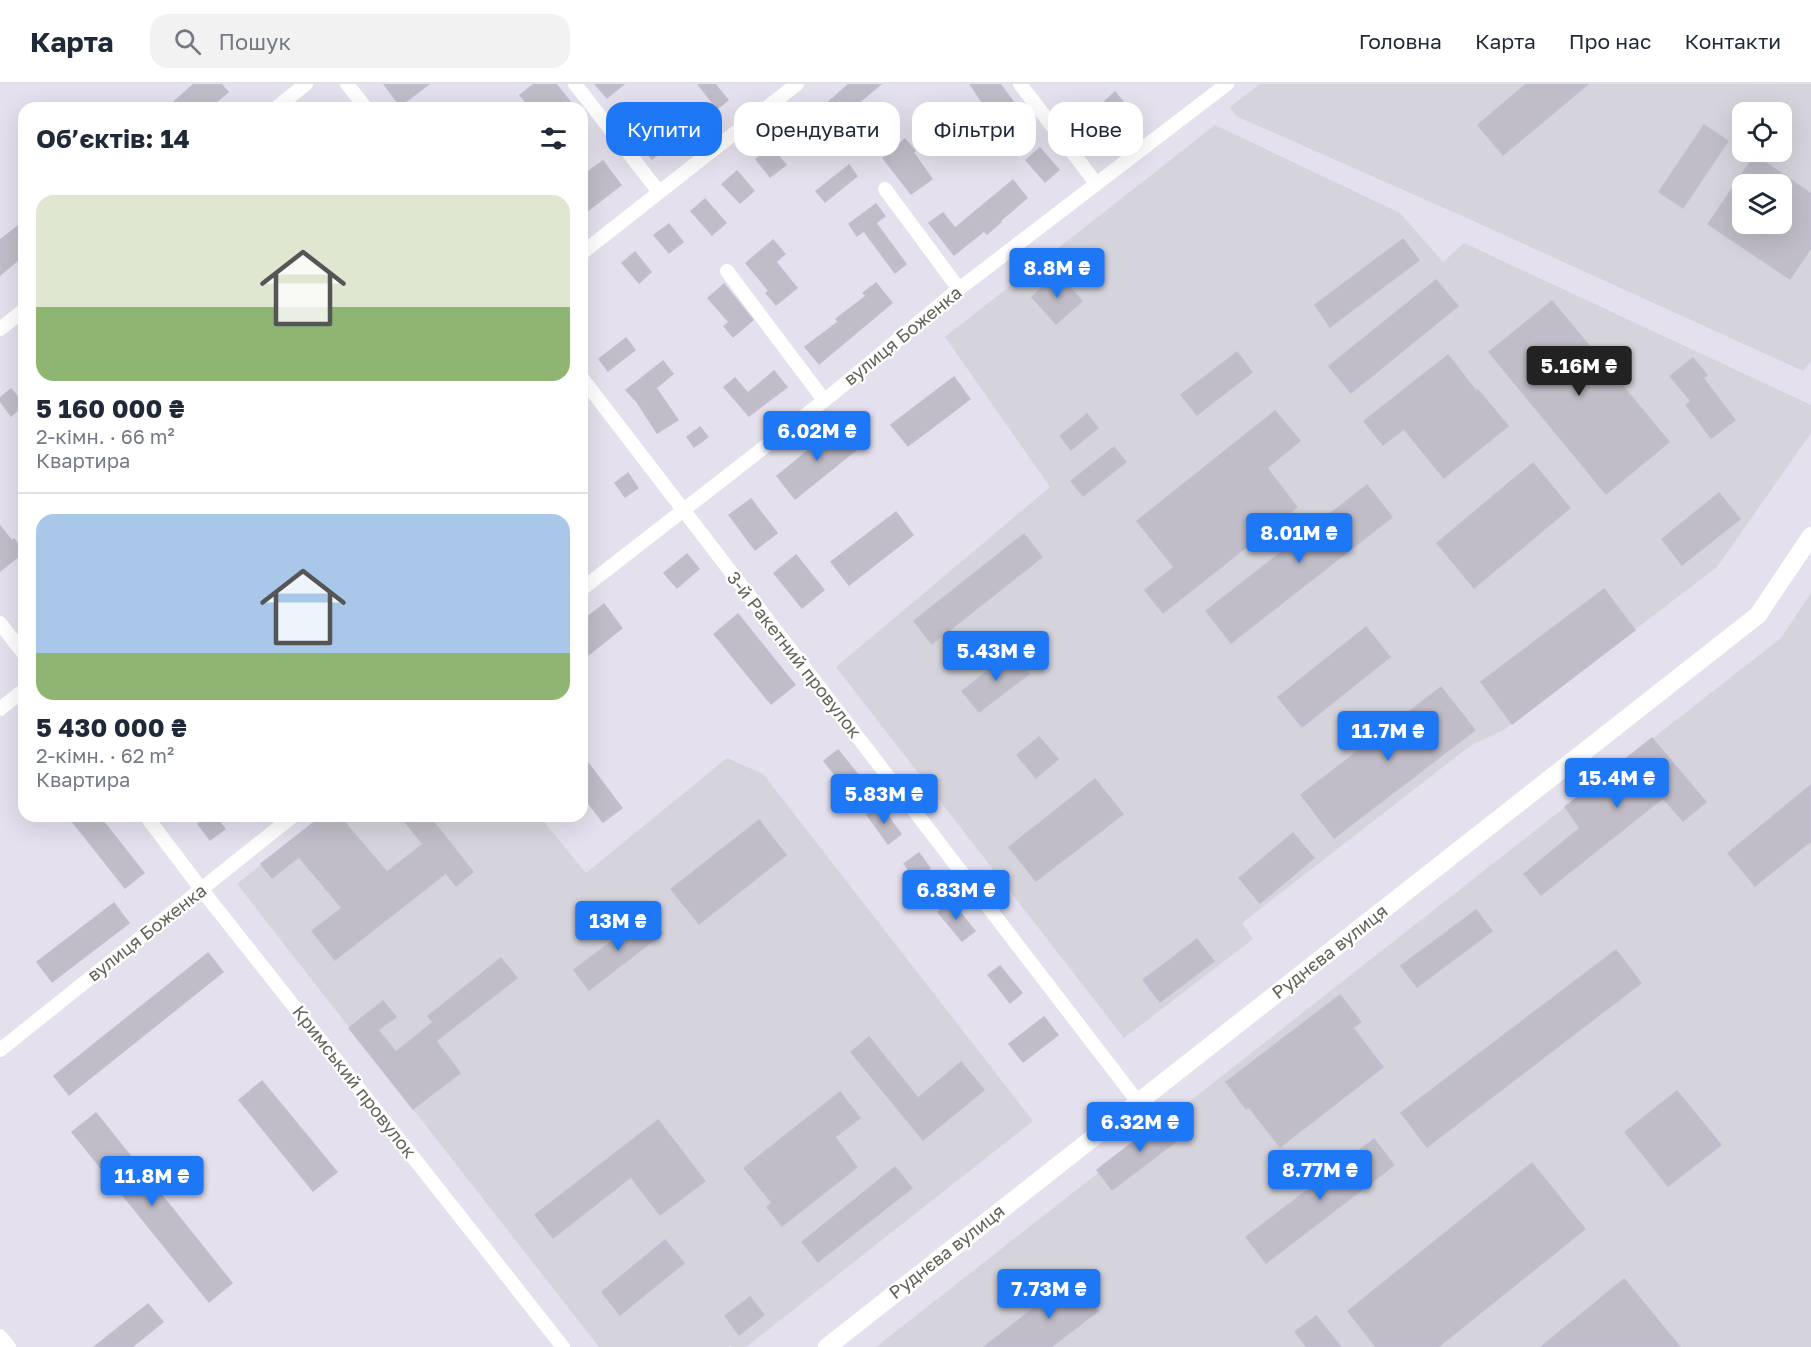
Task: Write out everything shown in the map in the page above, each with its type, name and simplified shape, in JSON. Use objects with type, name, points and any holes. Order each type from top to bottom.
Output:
[{"type":"street","points":[[284,102],[306,84]]},
{"type":"street","points":[[346,84],[361,102]]},
{"type":"street","points":[[575,84],[659,192]]},
{"type":"street","points":[[1020,84],[1096,183]]},
{"type":"street","name":"вулиця Боженка","points":[[588,585],[824,400],[959,289],[1227,84]]},
{"type":"street","points":[[588,248],[794,85]]},
{"type":"street","points":[[885,189],[959,289]]},
{"type":"street","points":[[727,271],[824,400]]},
{"type":"street","points":[[0,329],[18,315]]},
{"type":"street","name":"3-й Ракетний провулок","points":[[588,386],[1138,1102]]},
{"type":"street","name":"Руднєва вулиця","points":[[827,1347],[1758,615],[1811,536]]},
{"type":"street","points":[[0,623],[18,646]]},
{"type":"street","points":[[0,709],[18,695]]},
{"type":"street","name":"Кримський провулок","points":[[151,822],[563,1347]]},
{"type":"street","name":"вулиця Боженка","points":[[0,1050],[286,822]]},
{"type":"street","points":[[0,1336],[9,1347]]},
{"type":"shaded area","points":[[1260,84],[1811,84],[1811,361],[1803,371],[1236,116],[1230,107]]},
{"type":"shaded area","points":[[1215,125],[1400,213],[1443,262],[1464,243],[1811,405],[1811,433],[1717,567],[1505,729],[1470,746],[1242,923],[1253,939],[1124,1038],[836,667],[1050,487],[945,337]]},
{"type":"shaded area","points":[[1811,593],[1811,1347],[876,1347],[1781,638]]},
{"type":"shaded area","points":[[727,758],[763,774],[1033,1121],[746,1347],[732,1347],[731,1345],[728,1347],[599,1347],[237,884],[314,822],[544,822],[586,873]]},
{"type":"building","points":[[194,84],[221,84],[228,92],[216,102],[174,102]]},
{"type":"building","points":[[384,84],[429,84],[405,102],[397,102]]},
{"type":"building","points":[[534,84],[556,84],[570,102],[526,102],[520,95]]},
{"type":"building","points":[[595,84],[624,84],[607,98]]},
{"type":"building","points":[[698,84],[715,84],[728,100],[722,105],[722,102],[712,102]]},
{"type":"building","points":[[849,84],[881,84],[860,102],[828,102]]},
{"type":"building","points":[[970,84],[1000,84],[1014,102],[982,102]]},
{"type":"building","points":[[1526,84],[1588,84],[1503,155],[1478,125]]},
{"type":"building","points":[[1115,92],[1123,102],[1104,102]]},
{"type":"building","points":[[1704,125],[1728,141],[1683,208],[1659,192]]},
{"type":"building","points":[[905,139],[912,147],[912,156],[916,156],[932,179],[911,194],[883,158],[900,156],[900,143]]},
{"type":"building","points":[[1040,148],[1059,170],[1045,182],[1026,160],[1031,156],[1036,156],[1036,151]]},
{"type":"building","points":[[760,156],[778,156],[786,165],[770,177],[756,159]]},
{"type":"building","points":[[603,161],[621,185],[588,210],[588,172]]},
{"type":"building","points":[[1750,162],[1765,162],[1782,174],[1742,174]]},
{"type":"building","points":[[849,165],[857,176],[825,202],[816,191]]},
{"type":"building","points":[[737,171],[754,191],[740,203],[722,184]]},
{"type":"building","points":[[1013,180],[1027,198],[987,234],[984,231],[954,255],[929,223],[943,213],[955,228]]},
{"type":"building","points":[[1792,181],[1811,194],[1811,248],[1790,279],[1708,224],[1732,189],[1732,234],[1792,234]]},
{"type":"building","points":[[705,199],[726,223],[712,235],[691,211]]},
{"type":"building","points":[[876,204],[885,216],[876,223],[906,264],[895,273],[864,231],[857,236],[849,224]]},
{"type":"building","points":[[669,224],[683,242],[669,253],[654,235]]},
{"type":"building","points":[[18,226],[18,260],[0,275],[0,240]]},
{"type":"building","points":[[1403,239],[1419,260],[1330,327],[1315,305]]},
{"type":"building","points":[[773,240],[785,254],[776,262],[797,288],[776,305],[766,293],[769,291],[746,263]]},
{"type":"building","points":[[635,252],[651,272],[639,283],[622,263]]},
{"type":"building","points":[[1058,274],[1082,301],[1056,324],[1032,297]]},
{"type":"building","points":[[1436,280],[1458,306],[1351,393],[1329,366]]},
{"type":"building","points":[[876,283],[892,303],[819,364],[805,347],[838,322],[836,319],[866,296],[863,293]]},
{"type":"building","points":[[724,284],[753,320],[733,337],[724,326],[729,322],[708,298]]},
{"type":"building","points":[[1552,301],[1669,442],[1606,494],[1489,352]]},
{"type":"building","points":[[626,338],[635,350],[608,371],[599,359]]},
{"type":"building","points":[[1237,352],[1252,372],[1197,415],[1181,395]]},
{"type":"building","points":[[1448,355],[1476,391],[1478,390],[1508,426],[1444,478],[1404,429],[1383,445],[1364,421]]},
{"type":"building","points":[[1693,358],[1707,375],[1703,378],[1735,420],[1711,438],[1686,405],[1691,401],[1670,376]]},
{"type":"building","points":[[663,361],[673,374],[656,388],[678,420],[657,433],[637,402],[626,390]]},
{"type":"building","points":[[774,371],[787,387],[749,416],[724,387],[735,378],[748,393]]},
{"type":"building","points":[[954,377],[970,399],[908,446],[891,425]]},
{"type":"building","points":[[11,389],[18,398],[18,410],[11,416],[0,398]]},
{"type":"building","points":[[1275,411],[1300,441],[1267,468],[1297,507],[1163,613],[1145,590],[1174,567],[1137,521]]},
{"type":"building","points":[[1087,414],[1098,428],[1071,450],[1060,436]]},
{"type":"building","points":[[839,425],[857,449],[795,499],[777,476]]},
{"type":"building","points":[[700,427],[708,437],[694,447],[687,437]]},
{"type":"building","points":[[1114,447],[1126,462],[1083,496],[1071,481]]},
{"type":"building","points":[[1533,463],[1570,508],[1474,588],[1437,543]]},
{"type":"building","points":[[628,473],[638,488],[625,497],[615,483]]},
{"type":"building","points":[[1367,485],[1392,517],[1231,643],[1206,611]]},
{"type":"building","points":[[1719,493],[1740,519],[1682,565],[1662,539]]},
{"type":"building","points":[[751,499],[777,533],[755,550],[729,515]]},
{"type":"building","points":[[896,512],[913,535],[849,585],[831,562]]},
{"type":"building","points":[[0,526],[12,541],[14,539],[18,544],[18,557],[0,571]]},
{"type":"building","points":[[1024,534],[1042,557],[932,644],[914,621]]},
{"type":"building","points":[[687,554],[699,569],[677,588],[664,573]]},
{"type":"building","points":[[796,555],[824,590],[802,608],[774,573]]},
{"type":"building","points":[[1604,589],[1635,630],[1512,724],[1481,682]]},
{"type":"building","points":[[604,604],[622,628],[588,655],[588,616]]},
{"type":"building","points":[[738,614],[795,685],[771,704],[714,634]]},
{"type":"building","points":[[1366,627],[1390,657],[1302,727],[1278,697]]},
{"type":"building","points":[[1012,652],[1029,674],[979,712],[962,691]]},
{"type":"building","points":[[1441,687],[1475,730],[1334,838],[1301,795]]},
{"type":"building","points":[[1039,737],[1058,759],[1036,778],[1017,755]]},
{"type":"building","points":[[1652,738],[1706,802],[1683,821],[1663,798],[1541,895],[1524,874],[1580,828],[1565,807]]},
{"type":"building","points":[[838,750],[863,781],[849,793],[824,761]]},
{"type":"building","points":[[588,763],[622,808],[603,822],[588,803]]},
{"type":"building","points":[[1095,779],[1123,814],[1036,881],[1009,847]]},
{"type":"building","points":[[1811,785],[1811,841],[1755,886],[1728,853]]},
{"type":"building","points":[[880,805],[901,834],[888,844],[867,815]]},
{"type":"building","points":[[759,820],[786,855],[699,924],[671,889]]},
{"type":"building","points":[[73,822],[104,822],[144,873],[125,888]]},
{"type":"building","points":[[220,822],[225,829],[210,840],[198,824]]},
{"type":"building","points":[[314,822],[344,822],[387,872],[423,844],[405,822],[434,822],[473,872],[456,886],[446,873],[335,960],[312,931],[342,908],[299,857],[272,878],[261,864]]},
{"type":"building","points":[[1293,833],[1314,858],[1260,903],[1239,878]]},
{"type":"building","points":[[919,853],[930,868],[916,879],[904,864]]},
{"type":"building","points":[[951,901],[975,931],[962,941],[938,912]]},
{"type":"building","points":[[114,903],[129,923],[52,982],[37,962]]},
{"type":"building","points":[[1476,910],[1492,931],[1417,987],[1401,966]]},
{"type":"building","points":[[648,914],[663,933],[589,990],[574,970]]},
{"type":"building","points":[[1197,939],[1214,961],[1160,1002],[1143,980]]},
{"type":"building","points":[[1616,950],[1641,983],[1427,1147],[1401,1113]]},
{"type":"building","points":[[208,953],[223,972],[69,1095],[54,1076]]},
{"type":"building","points":[[501,958],[517,978],[436,1041],[460,1073],[413,1109],[349,1028],[383,1001],[396,1017],[378,1030],[396,1052],[433,1022],[428,1016]]},
{"type":"building","points":[[1000,966],[1022,993],[1010,1003],[988,975]]},
{"type":"building","points":[[1340,995],[1361,1022],[1353,1028],[1383,1067],[1280,1147],[1249,1107],[1246,1109],[1226,1082]]},
{"type":"building","points":[[1044,1017],[1058,1035],[1023,1062],[1009,1044]]},
{"type":"building","points":[[869,1037],[918,1098],[961,1062],[984,1090],[923,1140],[851,1052]]},
{"type":"building","points":[[262,1081],[337,1172],[313,1191],[239,1100]]},
{"type":"building","points":[[1677,1091],[1721,1145],[1668,1186],[1625,1132]]},
{"type":"building","points":[[840,1092],[860,1118],[835,1137],[857,1167],[782,1226],[767,1207],[772,1203],[744,1168]]},
{"type":"building","points":[[96,1113],[232,1283],[209,1302],[72,1132]]},
{"type":"building","points":[[1167,1116],[1183,1136],[1112,1190],[1097,1170]]},
{"type":"building","points":[[658,1120],[705,1181],[660,1215],[631,1177],[553,1238],[535,1215]]},
{"type":"building","points":[[1374,1139],[1394,1165],[1266,1263],[1246,1237]]},
{"type":"building","points":[[1532,1163],[1585,1229],[1438,1347],[1376,1347],[1348,1311]]},
{"type":"building","points":[[895,1167],[912,1188],[818,1262],[802,1242]]},
{"type":"building","points":[[665,1240],[684,1263],[620,1315],[602,1292]]},
{"type":"building","points":[[1072,1278],[1098,1311],[1051,1347],[984,1347]]},
{"type":"building","points":[[1624,1279],[1680,1347],[1541,1347]]},
{"type":"building","points":[[750,1297],[764,1315],[739,1335],[725,1316]]},
{"type":"building","points":[[148,1304],[163,1322],[132,1347],[94,1347]]},
{"type":"building","points":[[1316,1316],[1341,1347],[1307,1347],[1295,1332]]}]
